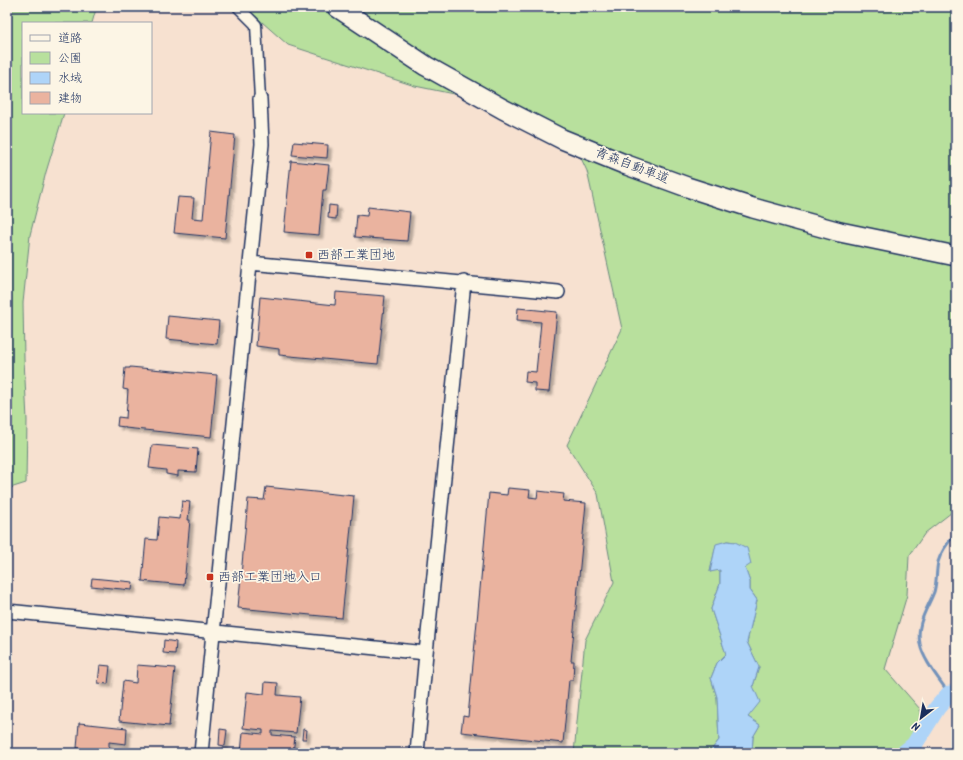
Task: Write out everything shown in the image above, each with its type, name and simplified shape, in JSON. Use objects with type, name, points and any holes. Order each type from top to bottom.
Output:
[{"type":"highway","name":"青森自動車道","points":[[337,7],[426,66],[504,109],[562,139],[624,164],[687,187],[753,208],[833,230],[956,256]]},
{"type":"street","points":[[201,753],[262,144],[256,25],[238,7]]},
{"type":"street","points":[[250,263],[558,292]]},
{"type":"street","points":[[417,753],[464,282]]},
{"type":"street","points":[[7,611],[426,653]]},
{"type":"green space","points":[[7,7],[94,7],[96,9],[92,22],[22,22],[22,114],[64,114],[46,172],[30,235],[23,303],[27,420],[26,483],[7,489]]},
{"type":"green space","points":[[245,7],[956,7],[956,509],[925,533],[909,556],[907,595],[885,669],[920,709],[921,753],[752,753],[753,737],[760,725],[748,717],[753,686],[759,667],[747,642],[757,600],[750,590],[750,582],[735,542],[727,541],[716,545],[710,572],[720,569],[720,584],[711,609],[726,654],[717,663],[711,678],[717,697],[719,740],[709,753],[574,753],[585,640],[614,582],[598,494],[567,445],[622,329],[587,171],[573,141],[540,117],[468,97],[415,86],[288,45]]},
{"type":"water","points":[[727,541],[735,542],[747,548],[751,564],[745,568],[750,582],[750,590],[757,600],[747,642],[759,667],[753,686],[760,702],[748,717],[760,725],[753,737],[752,753],[709,753],[719,740],[717,697],[711,678],[717,663],[726,654],[711,609],[720,584],[720,570],[710,572],[716,544]]},
{"type":"building","points":[[211,132],[235,135],[225,238],[174,233],[178,197],[194,198],[192,218],[203,219]]},
{"type":"building","points":[[294,142],[328,145],[327,158],[292,155]]},
{"type":"building","points":[[291,161],[329,165],[326,190],[323,190],[319,235],[284,232]]},
{"type":"building","points":[[329,205],[337,206],[336,219],[328,218]]},
{"type":"building","points":[[368,207],[410,212],[407,241],[355,237],[357,215],[367,216]]},
{"type":"building","points":[[336,292],[385,296],[378,364],[279,355],[279,349],[256,346],[260,297],[335,305]]},
{"type":"building","points":[[518,308],[557,312],[549,392],[535,391],[535,383],[525,382],[526,371],[536,372],[541,322],[517,320]]},
{"type":"building","points":[[168,316],[219,321],[217,344],[166,339]]},
{"type":"building","points":[[130,367],[217,375],[211,437],[117,426],[118,417],[126,418],[128,390],[123,389],[125,368]]},
{"type":"building","points":[[152,445],[198,449],[196,472],[178,471],[178,476],[166,474],[166,470],[149,468]]},
{"type":"building","points":[[266,487],[354,496],[342,618],[238,608],[248,499],[264,500]]},
{"type":"building","points":[[508,488],[530,490],[529,497],[537,498],[538,491],[564,494],[563,501],[586,503],[571,661],[574,661],[573,680],[569,680],[563,743],[461,732],[463,716],[468,717],[489,493],[507,495]]},
{"type":"building","points":[[182,501],[190,502],[188,520],[190,520],[184,585],[142,581],[146,539],[157,540],[159,517],[180,519]]},
{"type":"building","points":[[92,578],[133,582],[132,590],[91,586]]},
{"type":"building","points":[[164,640],[176,642],[175,654],[163,653]]},
{"type":"building","points":[[100,665],[110,666],[108,684],[98,683]]},
{"type":"building","points":[[137,665],[175,668],[169,726],[119,721],[123,681],[136,683]]},
{"type":"building","points":[[265,682],[278,683],[277,695],[300,697],[296,733],[272,731],[272,735],[295,737],[293,753],[241,753],[243,732],[263,734],[263,730],[243,728],[247,692],[264,694]]},
{"type":"building","points":[[79,723],[127,728],[126,744],[109,742],[109,746],[115,753],[77,748]]},
{"type":"building","points":[[220,729],[227,730],[225,746],[219,745]]},
{"type":"building","points":[[303,729],[307,730],[306,739],[302,739]]},
{"type":"building","points":[[136,751],[161,753],[136,753]]},
{"type":"waterway","points":[[949,694],[932,670],[925,657],[920,644],[919,636],[923,617],[934,592],[939,558],[956,533]]},
{"type":"waterway","points":[[904,753],[914,745],[937,708],[949,694],[956,694]]},
{"type":"place","name":"西部工業団地","points":[[309,255]]},
{"type":"place","name":"西部工業団地入口","points":[[210,577]]}]
